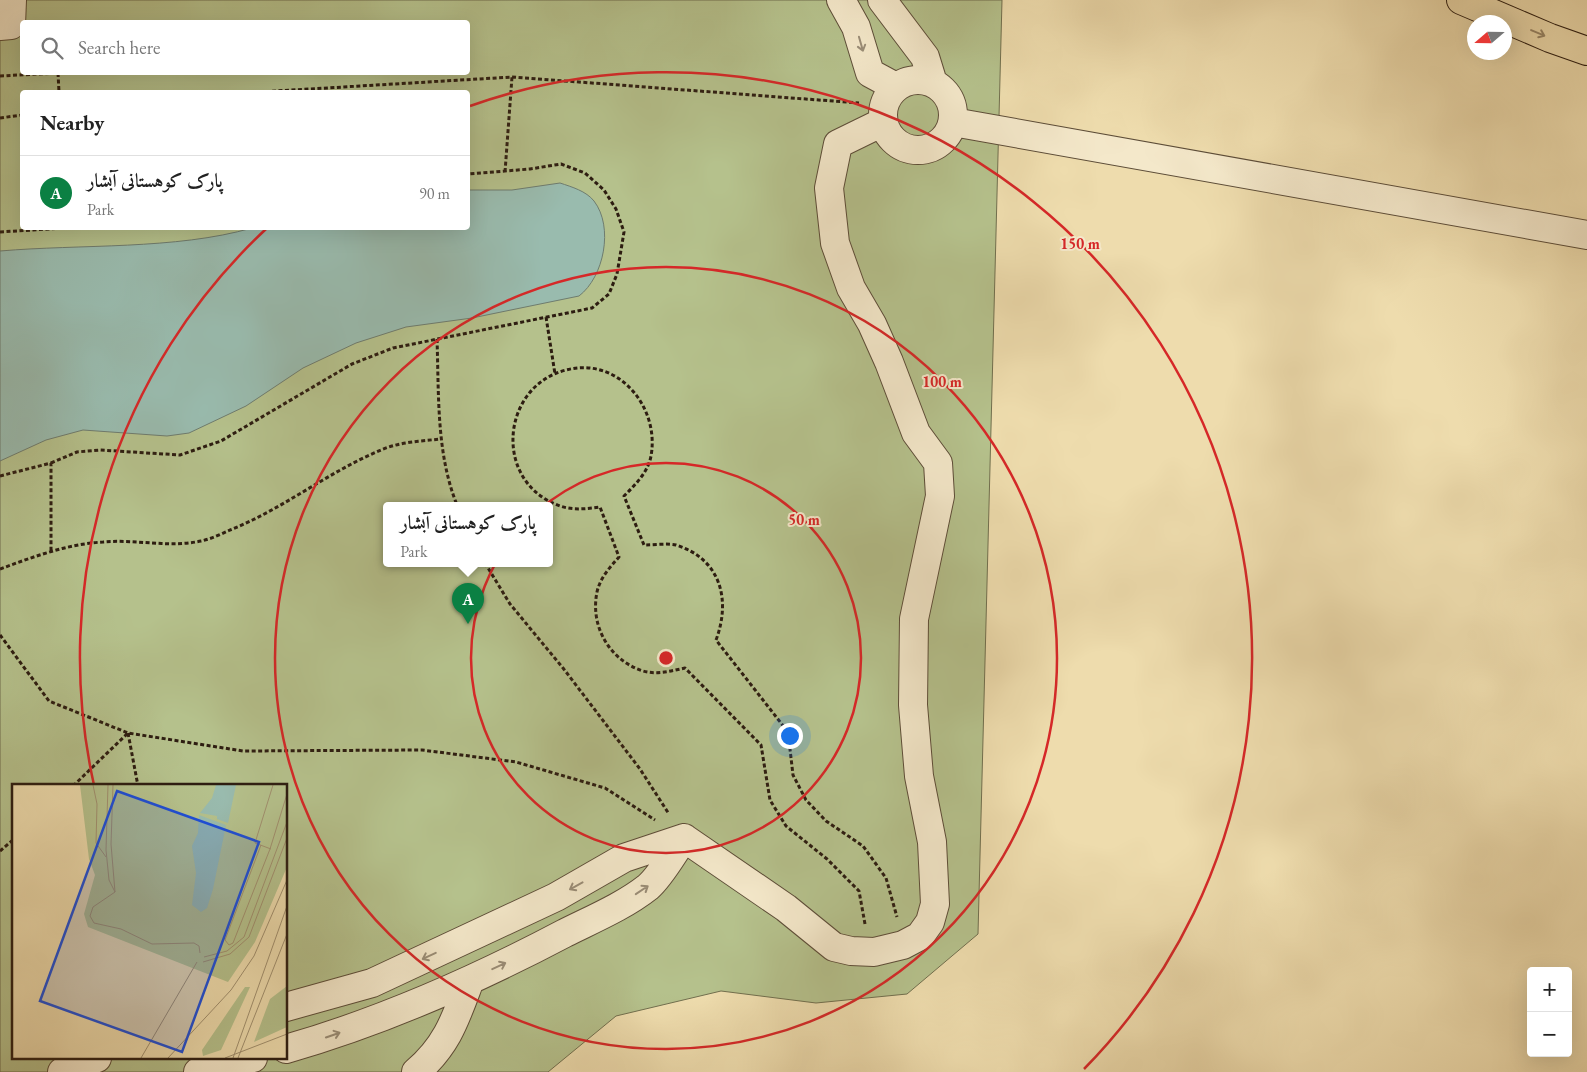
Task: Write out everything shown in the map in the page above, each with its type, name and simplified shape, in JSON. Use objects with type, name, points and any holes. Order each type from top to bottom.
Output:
[{"type":"highway","points":[[1461,0],[1550,38],[1587,51]]},
{"type":"lane","points":[[0,26],[11,25],[12,0]]},
{"type":"lane","points":[[841,0],[856,27],[870,73],[887,105],[887,133],[895,143],[906,149],[918,151],[930,149],[949,134],[953,122],[953,110],[949,99],[933,83],[925,56],[882,0]]},
{"type":"lane","points":[[684,838],[786,908],[834,947],[852,951],[874,952],[903,945],[920,936],[930,922],[935,904],[932,842],[919,776],[912,705],[914,619],[940,496],[938,463],[916,433],[886,354],[851,288],[835,243],[829,188],[838,144],[887,105],[914,80],[933,83]]},
{"type":"lane","points":[[953,122],[1587,235]]},
{"type":"lane","points":[[288,1048],[420,1004],[613,909],[649,886],[684,838]]},
{"type":"lane","points":[[288,1006],[372,983],[556,896],[624,858],[684,838]]},
{"type":"lane","points":[[416,1072],[439,1050],[450,1033],[470,980]]},
{"type":"lane","points":[[372,983],[385,1016]]},
{"type":"lane","points":[[62,1072],[92,1060]]},
{"type":"lane","points":[[198,1072],[245,1060]]},
{"type":"path","points":[[0,76],[20,75]]},
{"type":"path","points":[[58,75],[59,90]]},
{"type":"path","points":[[505,172],[512,77]]},
{"type":"path","points":[[292,90],[512,77],[887,105]]},
{"type":"path","points":[[0,118],[20,115]]},
{"type":"path","points":[[0,476],[50,463],[77,452],[100,450],[180,455],[221,441],[352,364],[393,348],[592,308],[609,294],[617,274],[624,232],[616,209],[604,190],[585,173],[561,164],[505,172],[470,174]]},
{"type":"path","points":[[0,232],[32,230]]},
{"type":"path","points":[[546,317],[555,374]]},
{"type":"path","points":[[437,339],[440,439],[456,502]]},
{"type":"path","points":[[551,502],[536,493],[522,476],[514,455],[512,433],[517,411],[529,392],[546,377],[567,369],[591,368],[614,375],[634,390],[647,410],[653,433],[651,457],[641,479],[624,496],[644,545],[674,545],[692,552],[708,565],[718,582],[724,601],[723,622],[716,640],[788,732],[793,775],[806,800],[826,820],[863,846],[886,878],[903,945]]},
{"type":"path","points":[[0,569],[51,551],[103,542],[155,545],[202,541],[248,523],[294,498],[339,470],[382,449],[412,442],[440,439]]},
{"type":"path","points":[[50,463],[51,551]]},
{"type":"path","points":[[553,503],[578,510],[600,508],[619,557],[605,572],[597,591],[595,611],[599,632],[610,649],[625,663],[644,671],[665,672],[684,668],[761,745],[770,800],[786,826],[828,859],[859,891],[864,924],[874,952]]},
{"type":"path","points":[[487,567],[510,604],[563,668],[640,769],[684,838]]},
{"type":"path","points":[[0,635],[49,701],[128,733],[243,751],[422,750],[516,762],[605,788],[684,838]]},
{"type":"path","points":[[75,784],[128,733]]},
{"type":"path","points":[[128,733],[138,784]]},
{"type":"path","points":[[0,851],[12,841]]},
{"type":"green space","points":[[0,0],[1002,0],[978,934],[907,994],[816,1003],[721,991],[616,1016],[548,1072],[0,1072]]},
{"type":"shaded area","points":[[560,183],[578,190],[594,201],[604,224],[603,251],[595,277],[588,288],[579,296],[472,318],[406,327],[356,343],[303,368],[246,406],[189,433],[167,436],[83,430],[46,440],[0,461],[0,251],[160,243],[192,240],[243,230],[470,230],[470,190],[512,190]]},
{"type":"place","name":"پارک کوهستانی آبشار","points":[[468,624]]}]
